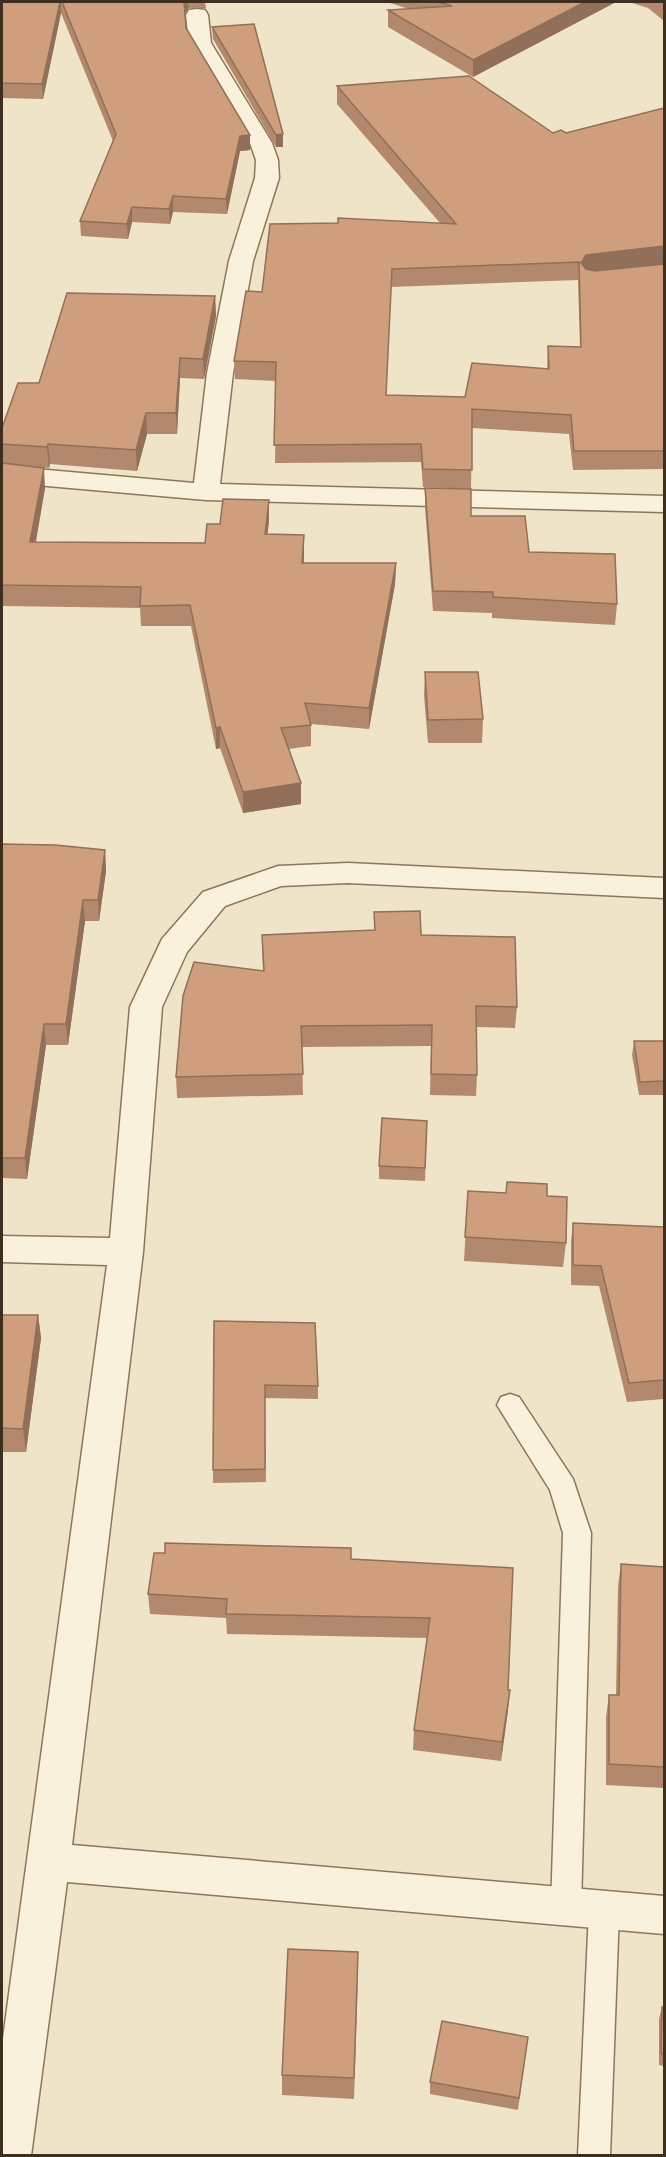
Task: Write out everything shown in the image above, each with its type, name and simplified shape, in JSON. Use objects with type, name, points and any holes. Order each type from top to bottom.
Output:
[{"type":"street","points":[[197,15],[200,42],[261,143],[267,159],[267,178],[241,261],[220,373],[206,492]]},
{"type":"street","points":[[2,474],[206,492],[664,504]]},
{"type":"street","points":[[8,2156],[50,1862],[126,1252],[146,1007],[173,947],[214,899],[278,876],[348,873],[664,888]]},
{"type":"street","points":[[2,1249],[126,1252]]},
{"type":"street","points":[[50,1862],[664,1915]]},
{"type":"lane","points":[[510,1405],[563,1487],[577,1533],[585,1909],[594,2156]]},
{"type":"building","points":[[2,2],[60,2],[42,84],[2,83]]},
{"type":"building","points":[[62,2],[184,2],[186,28],[250,135],[240,136],[226,199],[173,196],[169,209],[132,207],[127,224],[80,221],[116,134]]},
{"type":"building","points":[[439,2],[585,2],[473,60],[388,10],[452,6]]},
{"type":"building","points":[[254,24],[283,134],[276,135],[212,27]]},
{"type":"building","points":[[469,76],[553,133],[561,130],[566,133],[664,108],[664,246],[586,255],[581,263],[586,269],[595,271],[664,264],[664,451],[574,451],[571,415],[472,409],[472,470],[423,469],[421,444],[274,445],[276,362],[234,361],[246,291],[262,292],[270,224],[338,223],[338,218],[456,224],[337,86]],"holes":[[[579,262],[581,347],[548,346],[549,369],[472,363],[465,397],[386,395],[392,269]]]},
{"type":"building","points":[[67,293],[215,296],[203,359],[180,358],[176,413],[146,413],[136,450],[48,444],[47,447],[2,444],[2,428],[18,383],[39,383]]},
{"type":"building","points":[[2,463],[44,468],[30,542],[205,543],[207,524],[220,524],[223,499],[269,500],[265,534],[304,535],[302,563],[396,563],[369,708],[305,703],[311,725],[281,728],[301,783],[243,792],[220,727],[216,728],[190,605],[140,606],[141,587],[2,585]]},
{"type":"building","points":[[425,488],[471,489],[471,516],[525,516],[529,552],[615,554],[617,604],[493,597],[493,592],[433,591]]},
{"type":"building","points":[[425,672],[478,672],[483,719],[428,720]]},
{"type":"building","points":[[2,844],[55,845],[105,850],[98,900],[83,900],[66,1024],[44,1024],[25,1158],[2,1158]]},
{"type":"building","points":[[420,911],[421,935],[515,937],[517,1007],[476,1006],[477,1075],[431,1074],[432,1025],[301,1026],[303,1074],[176,1077],[183,996],[194,962],[264,971],[262,935],[375,930],[374,912]]},
{"type":"building","points":[[634,1041],[664,1041],[664,1081],[640,1082]]},
{"type":"building","points":[[382,1118],[427,1121],[425,1168],[379,1166]]},
{"type":"building","points":[[507,1182],[547,1184],[547,1196],[567,1197],[566,1243],[465,1237],[468,1191],[506,1193]]},
{"type":"building","points":[[573,1223],[664,1227],[664,1380],[629,1383],[601,1266],[573,1265]]},
{"type":"building","points":[[2,1315],[38,1315],[23,1429],[2,1428]]},
{"type":"building","points":[[214,1321],[315,1323],[318,1386],[265,1385],[265,1469],[213,1470]]},
{"type":"building","points":[[165,1543],[351,1548],[351,1559],[513,1568],[508,1690],[510,1690],[502,1742],[414,1730],[430,1618],[226,1614],[227,1599],[148,1594],[154,1553],[165,1553]]},
{"type":"building","points":[[621,1564],[664,1567],[664,1767],[609,1764],[609,1695],[619,1695]]},
{"type":"building","points":[[288,1949],[358,1952],[354,2078],[282,2075]]},
{"type":"building","points":[[662,2007],[664,2008],[664,2054],[661,2053]]},
{"type":"building","points":[[442,2021],[528,2037],[519,2098],[430,2082]]}]
